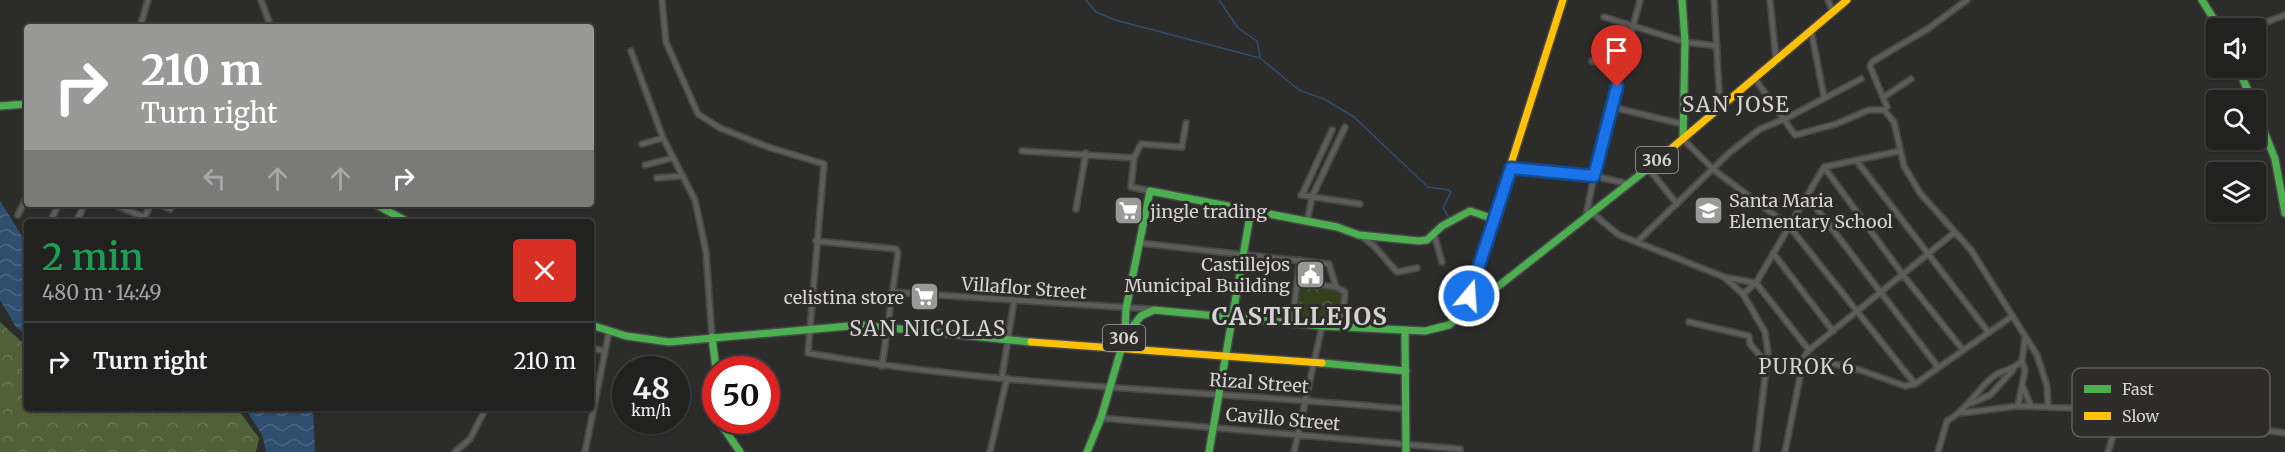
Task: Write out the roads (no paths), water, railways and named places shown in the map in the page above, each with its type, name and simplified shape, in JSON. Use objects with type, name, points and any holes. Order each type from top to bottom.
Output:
[{"type":"street","points":[[141,24],[148,0]]},
{"type":"street","points":[[261,0],[270,24]]},
{"type":"street","points":[[662,0],[666,42],[698,114],[720,128],[768,147],[824,164],[810,328]]},
{"type":"street","points":[[1463,316],[1563,0]]},
{"type":"street","points":[[1586,218],[1594,176],[1640,0]]},
{"type":"street","points":[[1682,0],[1685,42],[1683,139],[1714,170],[1789,226],[1856,314],[1915,384]]},
{"type":"street","points":[[1714,0],[1720,107]]},
{"type":"street","points":[[1770,0],[1776,60]]},
{"type":"street","points":[[1828,0],[1833,12]]},
{"type":"street","name":"306","points":[[1087,452],[1101,418],[1120,347],[1125,336],[1141,316],[1154,309],[1322,326],[1406,330],[1437,329],[1449,325],[1629,184],[1847,0]]},
{"type":"street","points":[[1884,110],[1887,106],[1870,66],[1872,62],[1929,27],[1967,0]]},
{"type":"street","points":[[2202,0],[2213,18]]},
{"type":"street","points":[[2266,22],[2285,15]]},
{"type":"street","points":[[1604,17],[1685,42],[1717,46]]},
{"type":"street","points":[[1811,30],[1824,97]]},
{"type":"street","points":[[631,51],[663,138],[695,200],[706,252],[714,356]]},
{"type":"street","points":[[1592,61],[1623,67]]},
{"type":"street","points":[[1755,79],[1795,135],[1836,124],[1869,110],[1884,110]]},
{"type":"street","points":[[1638,241],[1729,153],[1760,129],[1861,79]]},
{"type":"street","points":[[1884,97],[1911,79]]},
{"type":"street","points":[[0,106],[24,104]]},
{"type":"street","points":[[1612,107],[1682,124]]},
{"type":"street","points":[[1884,110],[1894,122],[1904,166],[1920,192],[1971,250],[2011,317],[2037,354],[2047,386],[2048,406]]},
{"type":"street","points":[[1186,123],[1182,147],[1142,144],[1134,158],[1131,187],[1251,210],[1359,235],[1419,241],[1470,211],[1494,219]]},
{"type":"street","points":[[1307,222],[1312,197],[1345,127]]},
{"type":"street","points":[[1332,130],[1301,195],[1360,204]]},
{"type":"street","points":[[2266,136],[2275,159],[2285,213]]},
{"type":"street","points":[[642,144],[663,138]]},
{"type":"street","points":[[1022,151],[1086,153],[1134,158]]},
{"type":"street","points":[[1743,294],[1756,283],[1824,167],[1900,151]]},
{"type":"street","points":[[1076,209],[1086,153]]},
{"type":"street","points":[[645,165],[672,158]]},
{"type":"street","points":[[1856,160],[1989,333]]},
{"type":"street","points":[[1824,167],[1903,275],[1963,350]]},
{"type":"street","points":[[1511,168],[1594,176],[1629,184]]},
{"type":"street","points":[[1648,168],[1677,204]]},
{"type":"street","points":[[657,178],[682,176]]},
{"type":"street","points":[[1125,336],[1126,309],[1150,191]]},
{"type":"street","points":[[1807,196],[1938,367]]},
{"type":"street","points":[[18,215],[24,202]]},
{"type":"street","points":[[119,207],[143,219]]},
{"type":"street","points":[[166,207],[170,209]]},
{"type":"street","points":[[380,207],[402,219]]},
{"type":"street","points":[[1209,452],[1251,210]]},
{"type":"street","points":[[1592,213],[1619,234],[1724,277],[1756,283],[1809,350]]},
{"type":"street","points":[[1785,452],[1804,357],[1809,350],[1955,232]]},
{"type":"street","points":[[1434,234],[1442,262]]},
{"type":"street","points":[[1359,235],[1374,246],[1397,272],[1417,268]]},
{"type":"street","points":[[816,241],[896,249],[898,253],[882,366]]},
{"type":"street","points":[[1139,243],[1329,264],[1336,287]]},
{"type":"street","points":[[1773,253],[1833,331]]},
{"type":"street","points":[[1292,324],[1300,260]]},
{"type":"street","points":[[1724,277],[1743,294],[1764,332],[1767,364],[1756,452]]},
{"type":"street","points":[[1298,282],[1336,287],[1345,292],[1342,327]]},
{"type":"street","name":"Villaflor Street","points":[[892,292],[1014,302],[1154,309]]},
{"type":"street","points":[[990,452],[1005,378],[1014,302]]},
{"type":"street","points":[[1804,357],[1860,370],[1905,386],[1915,384],[2011,317]]},
{"type":"street","points":[[1689,322],[1749,336],[1750,344],[1767,364]]},
{"type":"street","points":[[594,326],[609,332],[669,342],[861,325],[1008,340],[1226,354],[1406,371]]},
{"type":"street","points":[[1294,452],[1322,326]]},
{"type":"street","name":"Rizal Street","points":[[810,328],[808,353],[882,366],[1110,387],[1306,399],[1406,409]]},
{"type":"street","points":[[1406,330],[1406,448]]},
{"type":"street","points":[[594,407],[609,332]]},
{"type":"street","points":[[2018,406],[2025,369],[2022,361],[2025,338]]},
{"type":"street","points":[[594,349],[605,351]]},
{"type":"street","points":[[1970,404],[1990,395],[2022,361]]},
{"type":"street","points":[[1938,452],[1947,421],[1962,413],[1996,375],[2013,370]]},
{"type":"street","points":[[2022,384],[2031,406]]},
{"type":"street","points":[[1962,413],[2018,406],[2072,407]]},
{"type":"street","points":[[455,452],[470,439],[484,411]]},
{"type":"street","points":[[585,452],[593,411]]},
{"type":"street","name":"Cavillo Street","points":[[1101,418],[1298,434],[1406,448],[1460,449],[1460,452]]},
{"type":"street","points":[[2270,431],[2285,433]]},
{"type":"street","points":[[728,434],[740,452]]},
{"type":"street","points":[[2108,452],[2113,437]]},
{"type":"water","points":[[0,201],[24,239],[24,334],[16,327],[0,300]]},
{"type":"water","points":[[247,411],[313,411],[315,452],[266,452],[262,435]]},
{"type":"waterway","points":[[1086,0],[1096,12],[1115,20],[1260,58],[1299,90],[1324,99],[1354,117],[1428,187],[1449,190],[1451,192],[1443,208],[1448,216]]},
{"type":"waterway","points":[[1219,0],[1238,28],[1257,41],[1260,57]]},
{"type":"place","name":"Santa Maria Elementary School","points":[[1708,210]]},
{"type":"place","name":"jingle trading","points":[[1129,211]]},
{"type":"place","name":"Castillejos Municipal Building","points":[[1311,274]]},
{"type":"place","name":"celistina store","points":[[925,297]]},
{"type":"district","name":"SAN JOSE","points":[[1736,104]]},
{"type":"district","name":"CASTILLEJOS","points":[[1300,316]]},
{"type":"district","name":"SAN NICOLAS","points":[[928,328]]},
{"type":"district","name":"PUROK 6","points":[[1807,366]]}]
